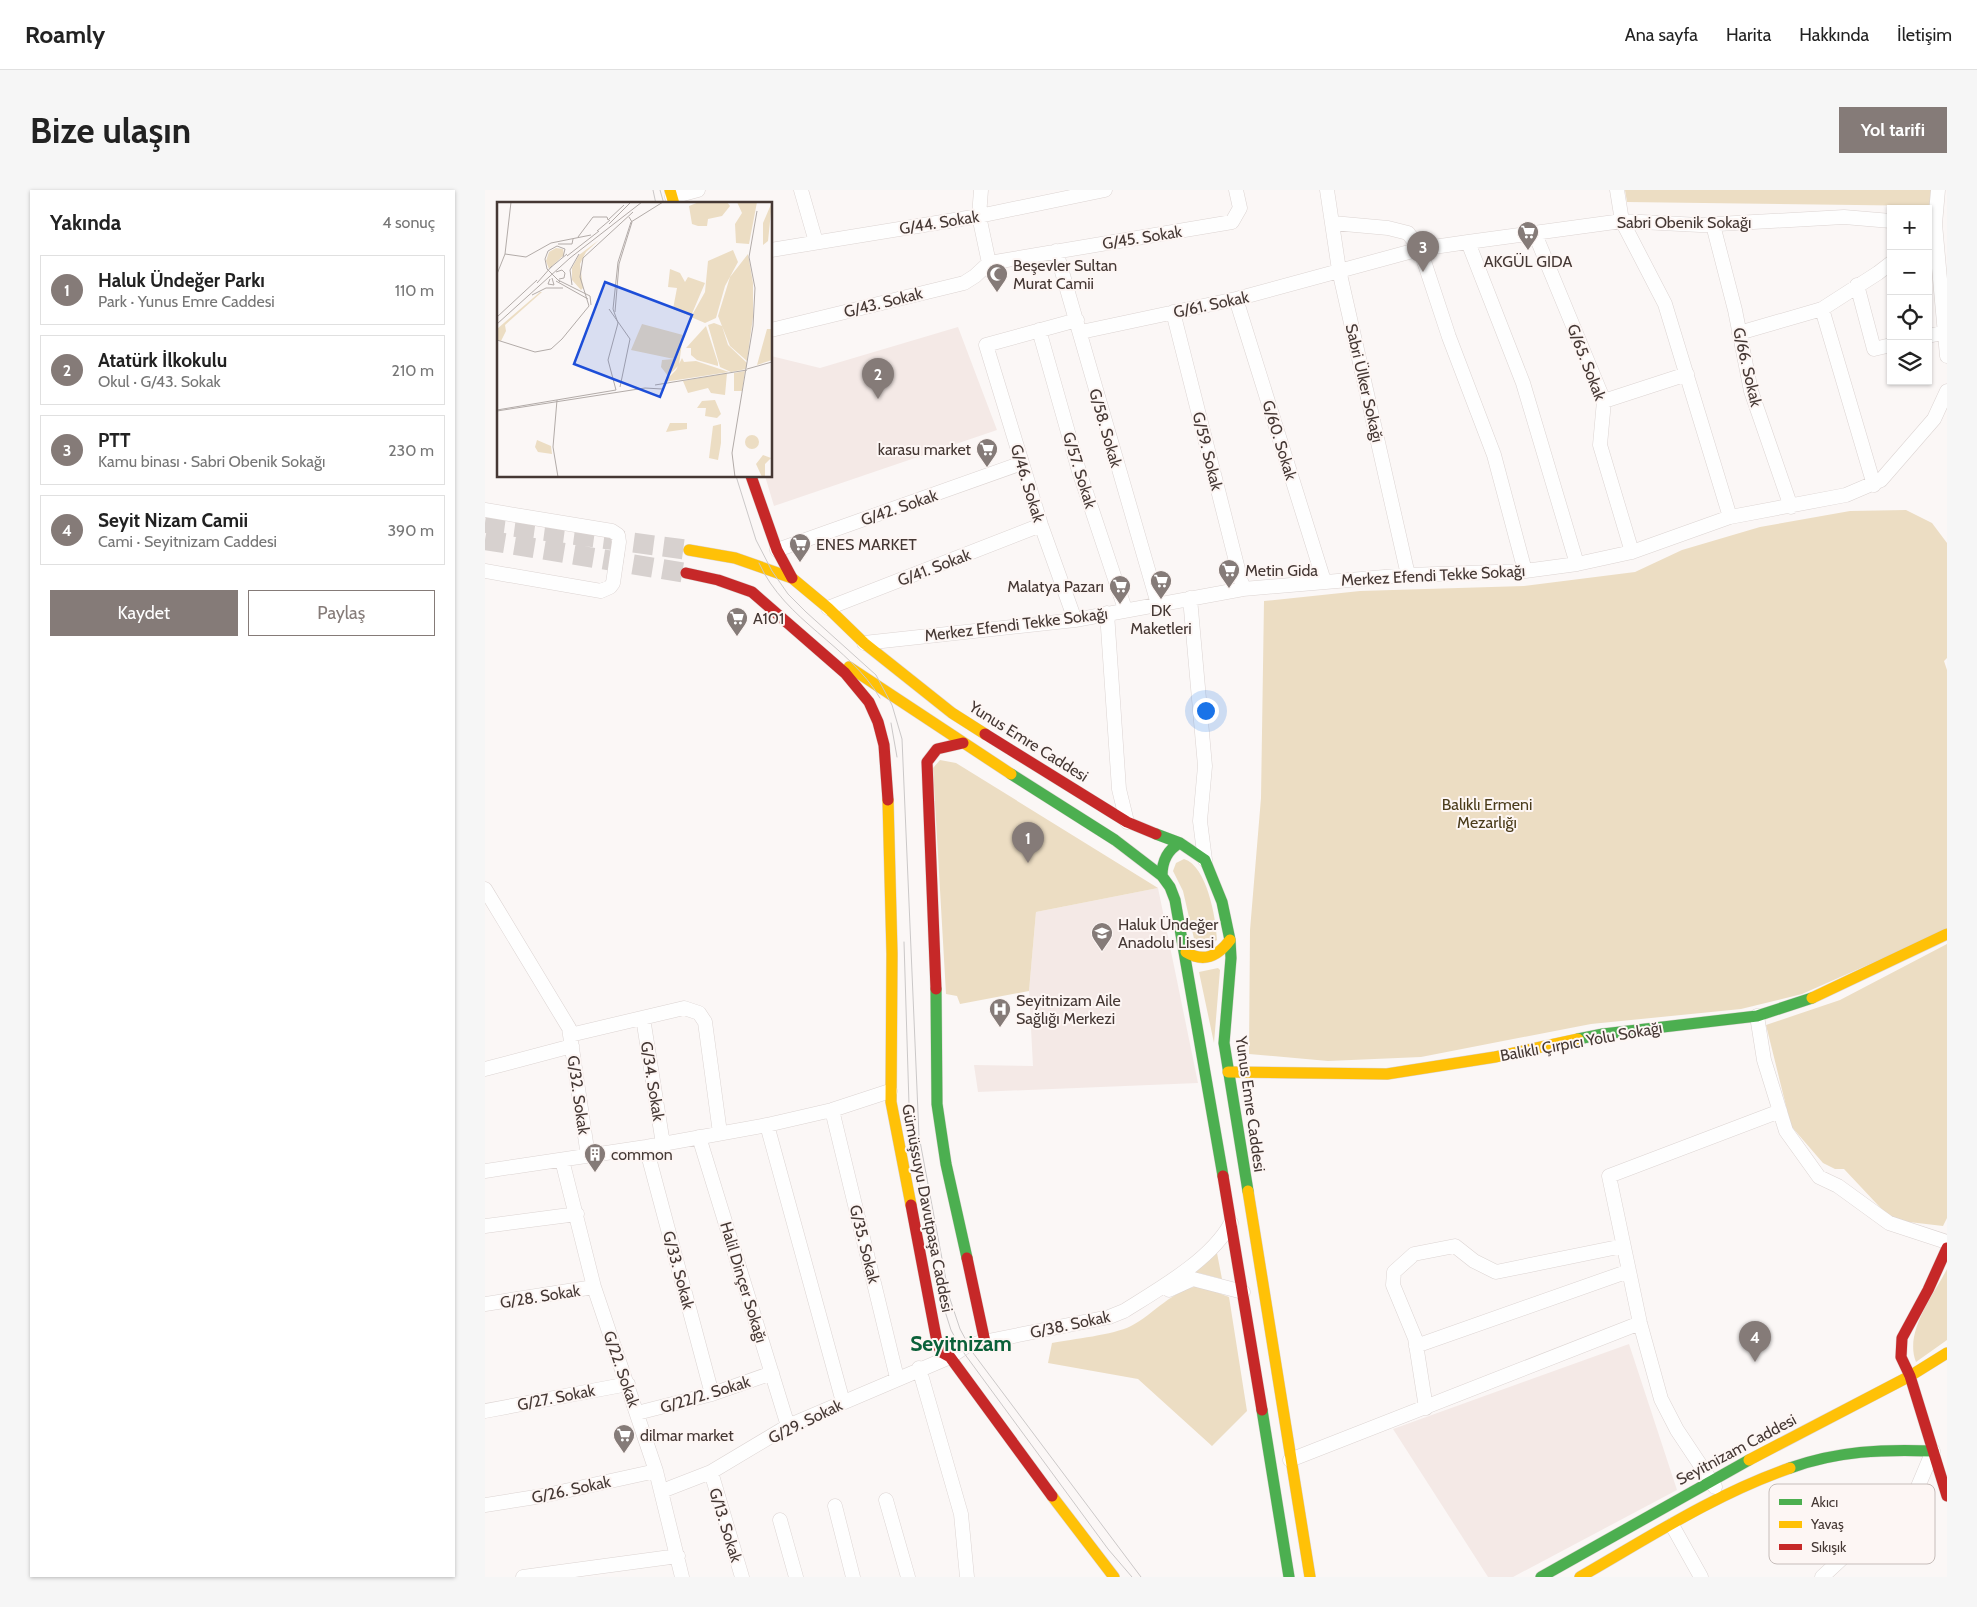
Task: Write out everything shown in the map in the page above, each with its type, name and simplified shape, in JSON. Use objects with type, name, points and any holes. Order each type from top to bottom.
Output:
[{"type":"main road","points":[[752,478],[777,550],[792,578]]},
{"type":"main road","points":[[689,550],[735,558],[792,578]]},
{"type":"main road","points":[[686,573],[719,580],[752,592],[826,654],[871,681],[963,743],[1115,840],[1161,876],[1170,887],[1175,900],[1186,952],[1289,1577]]},
{"type":"main road","name":"Yunus Emre Caddesi","points":[[792,578],[828,608],[864,643],[952,712],[1127,822],[1179,843],[1205,860],[1222,902],[1230,940],[1231,958],[1224,1043],[1310,1577]]},
{"type":"main road","name":"Gümüşsuyu Davutpaşa Caddesi","points":[[826,654],[869,702],[878,722],[884,745],[888,782],[892,954],[890,1097],[933,1326],[941,1352],[950,1356],[1093,1552],[1114,1577]]},
{"type":"main road","name":"Gümüşsuyu Davutpaşa Caddesi","points":[[963,743],[933,750],[927,762],[938,1040],[937,1104],[946,1164],[985,1342]]},
{"type":"main road","points":[[1161,876],[1162,864],[1166,855],[1179,843]]},
{"type":"main road","name":"Balıklı Çırpıcı Yolu Sokağı","points":[[1228,1072],[1387,1074],[1495,1057],[1603,1034],[1757,1016],[1821,995],[1947,934]]},
{"type":"main road","points":[[1186,952],[1192,956],[1207,958],[1223,952],[1230,940]]},
{"type":"main road","points":[[1947,1248],[1928,1290],[1902,1338],[1901,1357],[1910,1376],[1947,1496]]},
{"type":"main road","name":"Seyitnizam Caddesi","points":[[1541,1577],[1710,1480],[1910,1376],[1947,1352]]},
{"type":"main road","points":[[1580,1577],[1770,1474],[1839,1454],[1869,1450],[1933,1450]]},
{"type":"street","points":[[672,197],[698,190]]},
{"type":"street","points":[[801,190],[816,242]]},
{"type":"street","points":[[981,190],[979,216],[989,263]]},
{"type":"street","name":"G/44. Sokak","points":[[773,250],[979,216],[1105,190]]},
{"type":"street","name":"G/45. Sokak","points":[[989,263],[1233,222],[1240,208],[1236,190]]},
{"type":"street","name":"Sabri Ülker Sokağı","points":[[1327,190],[1339,270],[1408,575]]},
{"type":"street","points":[[1617,190],[1622,221],[1665,304],[1730,517]]},
{"type":"street","points":[[1938,190],[1935,226],[1947,356]]},
{"type":"street","name":"Sabri Obenik Sokağı","points":[[1420,249],[1622,221],[1713,225],[1844,217],[1887,221]]},
{"type":"street","points":[[1333,223],[1388,228],[1408,233],[1420,249],[1449,337],[1494,455],[1525,571]]},
{"type":"street","name":"G/66. Sokak","points":[[1713,225],[1751,391],[1791,507]]},
{"type":"street","name":"G/65. Sokak","points":[[1535,234],[1604,401],[1600,444],[1633,552]]},
{"type":"street","points":[[1468,242],[1523,384],[1577,564]]},
{"type":"street","name":"G/61. Sokak","points":[[1079,326],[1173,312],[1236,299],[1420,249]]},
{"type":"street","name":"G/58. Sokak","points":[[1056,251],[1158,604]]},
{"type":"street","name":"G/43. Sokak","points":[[773,330],[964,283],[989,263]]},
{"type":"street","points":[[1739,333],[1822,309],[1887,265]]},
{"type":"street","points":[[1857,285],[1875,349],[1887,346]]},
{"type":"street","name":"G/60. Sokak","points":[[1236,299],[1324,581]]},
{"type":"street","points":[[1822,309],[1873,484]]},
{"type":"street","name":"G/59. Sokak","points":[[1173,312],[1243,589]]},
{"type":"street","points":[[1039,330],[1079,326]]},
{"type":"street","name":"G/46. Sokak","points":[[1039,330],[986,345],[1041,525],[1075,620]]},
{"type":"street","name":"G/57. Sokak","points":[[1039,330],[1079,471],[1125,609]]},
{"type":"street","points":[[1932,335],[1946,332]]},
{"type":"street","points":[[1604,401],[1687,374]]},
{"type":"street","name":"Merkez Efendi Tekke Sokağı","points":[[864,643],[1075,620],[1125,609],[1243,589],[1408,575],[1525,571],[1577,564],[1633,552],[1730,517],[1791,507],[1846,495],[1881,480],[1934,419],[1947,391]]},
{"type":"street","name":"G/42. Sokak","points":[[777,550],[1022,463]]},
{"type":"street","points":[[485,510],[612,531],[618,536],[619,542],[613,583],[601,591],[485,571]]},
{"type":"street","name":"G/41. Sokak","points":[[828,608],[1041,525]]},
{"type":"street","points":[[1190,598],[1205,766],[1200,821],[1205,860]]},
{"type":"street","points":[[1107,613],[1119,789],[1127,822]]},
{"type":"street","points":[[1179,843],[1189,836],[1200,821]]},
{"type":"street","name":"G/32. Sokak","points":[[485,889],[565,1018],[571,1040],[588,1156]]},
{"type":"street","points":[[485,1069],[643,1018],[685,1008],[699,1013],[705,1022],[720,1133]]},
{"type":"street","points":[[1757,1016],[1765,1060],[1786,1131],[1819,1177],[1837,1186],[1889,1223],[1947,1242]]},
{"type":"street","name":"G/34. Sokak","points":[[643,1018],[663,1144]]},
{"type":"street","points":[[485,1171],[646,1147],[767,1125],[832,1110],[842,1111],[890,1097]]},
{"type":"street","name":"G/35. Sokak","points":[[832,1110],[897,1378]]},
{"type":"street","points":[[1723,1498],[1661,1399],[1640,1323],[1609,1176],[1780,1112]]},
{"type":"street","points":[[767,1125],[843,1402]]},
{"type":"street","name":"Halil Dinçer Sokağı","points":[[699,1137],[788,1426]]},
{"type":"street","name":"G/33. Sokak","points":[[646,1147],[712,1394]]},
{"type":"street","name":"G/22. Sokak","points":[[562,1160],[594,1287],[656,1471],[683,1577]]},
{"type":"street","points":[[485,1226],[577,1214]]},
{"type":"street","name":"G/38. Sokak","points":[[950,1356],[969,1345],[1109,1317],[1124,1311],[1209,1251],[1225,1235],[1231,1223]]},
{"type":"street","points":[[1426,1408],[1416,1346],[1393,1285],[1394,1272],[1414,1254],[1455,1246],[1474,1261],[1496,1272],[1623,1246]]},
{"type":"street","points":[[1416,1346],[1629,1271]]},
{"type":"street","name":"G/38. Sokak","points":[[950,1356],[967,1356],[1121,1322],[1133,1316],[1167,1291],[1193,1279],[1243,1292]]},
{"type":"street","name":"G/28. Sokak","points":[[485,1304],[594,1287]]},
{"type":"street","points":[[1290,1460],[1640,1323]]},
{"type":"street","name":"G/29. Sokak","points":[[662,1491],[711,1472],[788,1426],[950,1356]]},
{"type":"street","points":[[919,1368],[961,1514],[967,1577]]},
{"type":"street","name":"G/22/2. Sokak","points":[[637,1414],[712,1394],[772,1374]]},
{"type":"street","name":"G/27. Sokak","points":[[485,1411],[628,1384]]},
{"type":"street","points":[[1919,1484],[1933,1450]]},
{"type":"street","name":"G/26. Sokak","points":[[485,1504],[542,1496],[656,1471]]},
{"type":"street","name":"G/13. Sokak","points":[[711,1472],[742,1577]]},
{"type":"street","points":[[886,1500],[908,1577]]},
{"type":"street","points":[[835,1506],[853,1577]]},
{"type":"street","points":[[779,1520],[796,1577]]},
{"type":"street","points":[[1673,1525],[1701,1577]]},
{"type":"street","points":[[523,1577],[677,1556]]},
{"type":"street","points":[[1822,1577],[1836,1564]]},
{"type":"shaded area","points":[[958,327],[997,430],[774,506],[766,478],[773,478],[773,356],[820,368]]},
{"type":"shaded area","name":"Haluk Ündeğer Anadolu Lisesi","points":[[1158,888],[1198,1083],[978,1092],[974,1065],[1033,1066],[1029,991],[1036,912]]},
{"type":"shaded area","points":[[1629,1344],[1677,1490],[1513,1577],[1488,1577],[1393,1429]]},
{"type":"green space","points":[[1625,190],[1935,190],[1934,206],[1627,202]]},
{"type":"green space","name":"Balıklı Ermeni Mezarlığı","points":[[1906,510],[1932,523],[1947,543],[1947,658],[1944,661],[1947,670],[1947,930],[1802,994],[1741,1009],[1591,1024],[1421,1057],[1328,1061],[1249,1054],[1250,930],[1261,798],[1264,601],[1360,591],[1524,586],[1635,572],[1682,550],[1760,527],[1850,511]]},
{"type":"green space","points":[[940,760],[956,763],[1158,888],[1036,912],[1029,991],[960,1004],[957,996],[946,994],[933,768]]},
{"type":"green space","points":[[1184,859],[1199,872],[1209,894],[1215,919],[1217,940],[1207,948],[1195,943],[1183,891],[1173,871],[1176,863]]},
{"type":"green space","points":[[1947,944],[1947,1218],[1943,1226],[1892,1220],[1844,1169],[1835,1169],[1823,1163],[1791,1126],[1766,1025],[1840,1000]]},
{"type":"green space","points":[[1218,968],[1220,970],[1214,1043],[1199,972]]},
{"type":"green space","points":[[1217,1253],[1222,1279],[1199,1273],[1190,1273]]},
{"type":"green space","points":[[1947,1269],[1947,1340],[1916,1362],[1913,1350],[1917,1327],[1928,1302]]},
{"type":"green space","points":[[1200,1286],[1229,1297],[1247,1411],[1212,1446],[1138,1379],[1048,1363],[1052,1343],[1104,1334],[1131,1326],[1181,1292]]},
{"type":"tunnel","points":[[485,523],[689,550]]},
{"type":"tunnel","points":[[485,540],[686,573]]},
{"type":"tram line","points":[[653,190],[656,202]]},
{"type":"tram line","points":[[660,190],[663,202]]},
{"type":"tram line","points":[[737,478],[756,540],[772,571],[788,594],[876,675],[892,705],[902,739],[919,1136],[949,1296],[960,1329],[973,1353],[1141,1577]]},
{"type":"tram line","points":[[759,563],[770,583],[785,601],[852,663],[867,679],[880,698]]},
{"type":"tram line","points":[[891,723],[897,757]]},
{"type":"tram line","points":[[904,942],[910,1137],[943,1305],[951,1330],[961,1349],[1108,1549],[1132,1577]]},
{"type":"traffic: fast","points":[[1011,774],[1115,840],[1162,876],[1170,887],[1175,900],[1223,1176]]},
{"type":"traffic: fast","points":[[1156,834],[1180,843],[1205,860],[1222,902],[1230,940],[1231,958],[1224,1043],[1248,1191]]},
{"type":"traffic: fast","points":[[1162,876],[1166,856],[1180,843]]},
{"type":"traffic: fast","points":[[936,989],[937,1104],[946,1164],[967,1258]]},
{"type":"traffic: fast","points":[[1578,1039],[1603,1034],[1757,1016],[1812,998]]},
{"type":"traffic: fast","points":[[1262,1410],[1289,1577]]},
{"type":"traffic: fast","points":[[1790,1468],[1825,1458],[1860,1452],[1896,1450],[1933,1451]]},
{"type":"traffic: fast","points":[[1541,1577],[1749,1460]]},
{"type":"traffic: slow","points":[[670,190],[673,202]]},
{"type":"traffic: slow","points":[[689,550],[735,558],[792,578],[828,608],[864,643],[952,713],[985,734]]},
{"type":"traffic: slow","points":[[849,667],[1011,774]]},
{"type":"traffic: slow","points":[[888,800],[892,954],[891,1102],[911,1205]]},
{"type":"traffic: slow","points":[[1812,998],[1947,934]]},
{"type":"traffic: slow","points":[[1186,952],[1199,957],[1210,956],[1216,954],[1230,940]]},
{"type":"traffic: slow","points":[[1228,1072],[1387,1074],[1495,1057],[1578,1039]]},
{"type":"traffic: slow","points":[[1248,1191],[1310,1577]]},
{"type":"traffic: slow","points":[[1749,1460],[1910,1376],[1947,1353]]},
{"type":"traffic: slow","points":[[1580,1577],[1709,1504],[1790,1468]]},
{"type":"traffic: slow","points":[[1052,1496],[1114,1577]]},
{"type":"traffic: jam","points":[[752,478],[777,550],[792,578]]},
{"type":"traffic: jam","points":[[686,573],[718,580],[752,592],[845,673],[869,702],[878,722],[884,745],[888,800]]},
{"type":"traffic: jam","points":[[985,734],[1127,822],[1156,834]]},
{"type":"traffic: jam","points":[[936,989],[927,762],[937,749],[963,743]]},
{"type":"traffic: jam","points":[[1223,1176],[1262,1410]]},
{"type":"traffic: jam","points":[[911,1205],[937,1342],[941,1352],[950,1357],[1052,1496]]},
{"type":"traffic: jam","points":[[1947,1248],[1928,1290],[1902,1338],[1901,1357],[1910,1376],[1947,1496]]},
{"type":"traffic: jam","points":[[967,1258],[985,1342]]},
{"type":"place","name":"AKGÜL GIDA","points":[[1528,251]]},
{"type":"place","name":"PTT","points":[[1423,272]]},
{"type":"place","name":"Beşevler Sultan Murat Camii","points":[[997,293]]},
{"type":"place","name":"Atatürk İlkokulu","points":[[878,399]]},
{"type":"place","name":"karasu market","points":[[987,468]]},
{"type":"place","name":"ENES MARKET","points":[[800,563]]},
{"type":"place","name":"Metin Gida","points":[[1229,589]]},
{"type":"place","name":"DK Maketleri","points":[[1161,600]]},
{"type":"place","name":"Malatya Pazarı","points":[[1120,605]]},
{"type":"place","name":"A101","points":[[737,637]]},
{"type":"place","name":"Haluk Ündeğer Parkı","points":[[1028,863]]},
{"type":"place","name":"Haluk Ündeğer Anadolu Lisesi","points":[[1102,952]]},
{"type":"place","name":"Seyitnizam Aile Sağlığı Merkezi","points":[[1000,1028]]},
{"type":"place","name":"common","points":[[595,1173]]},
{"type":"place","name":"Seyit Nizam Camii","points":[[1755,1362]]},
{"type":"place","name":"dilmar market","points":[[624,1454]]},
{"type":"district","name":"Seyitnizam","points":[[961,1344]]}]
